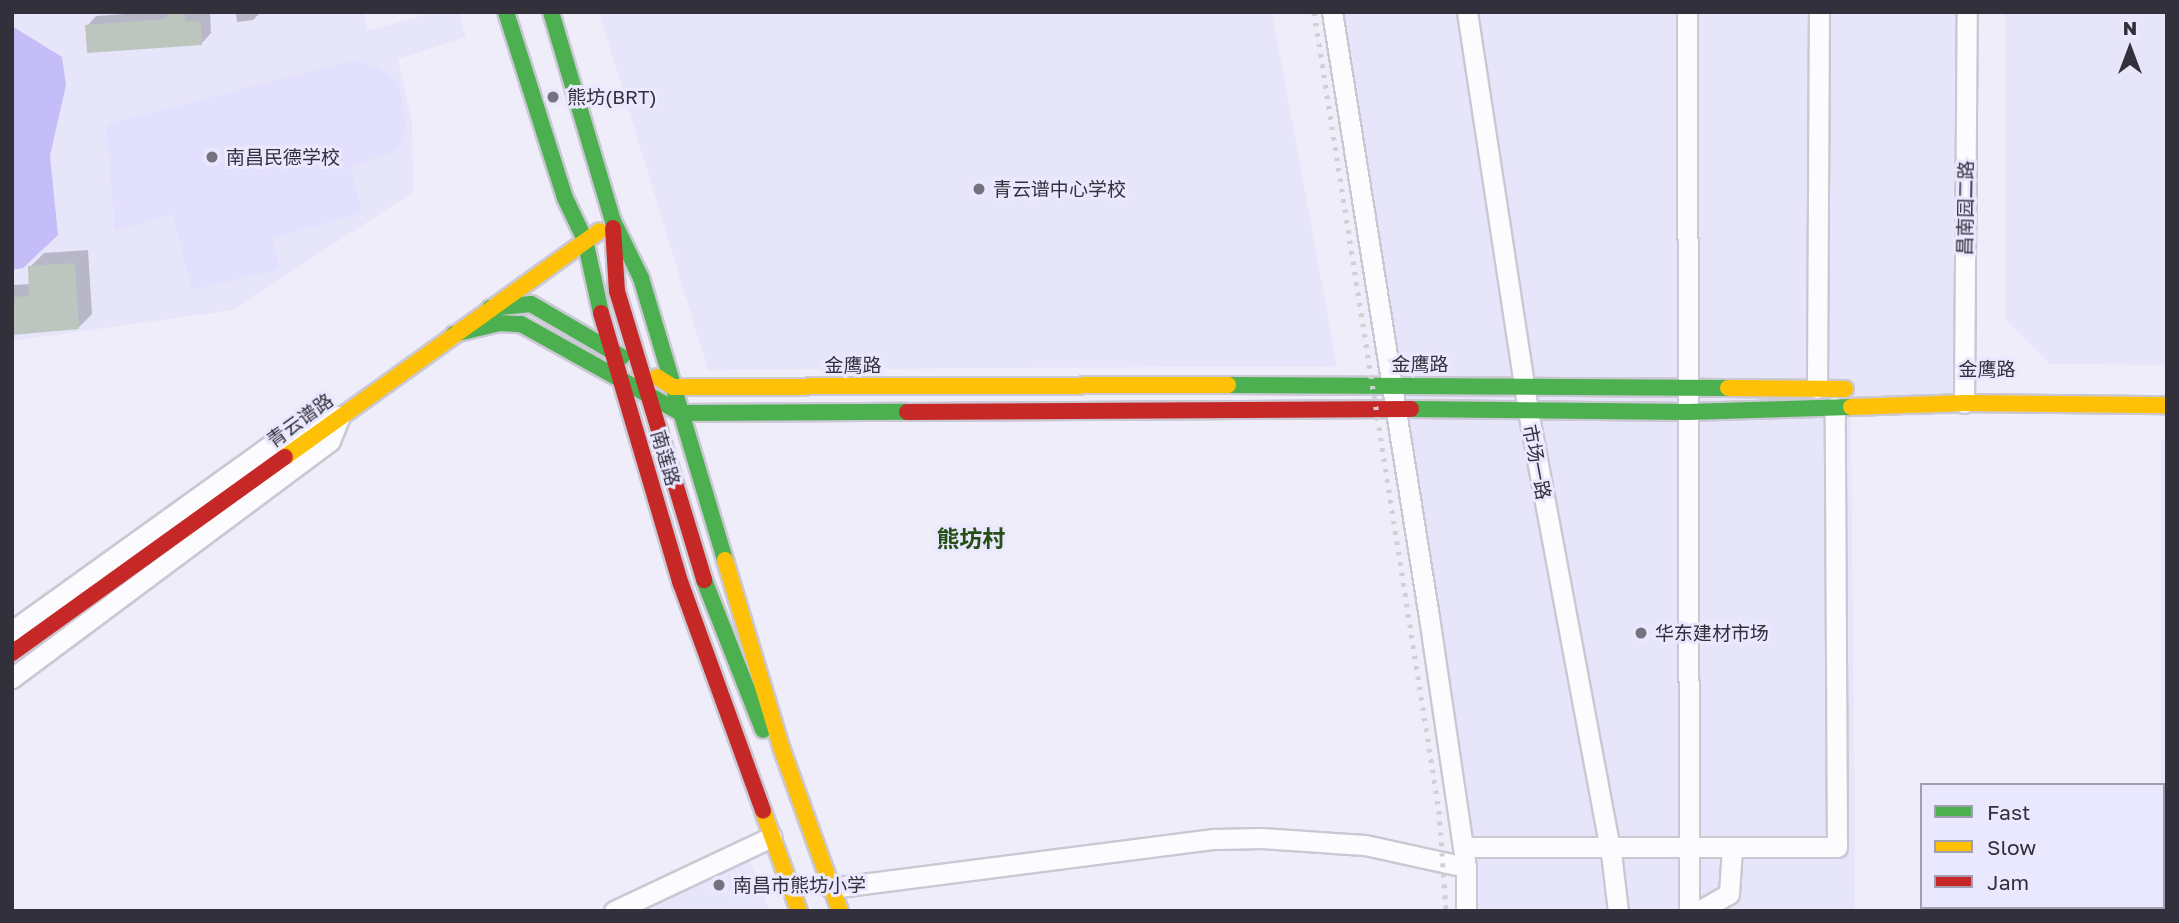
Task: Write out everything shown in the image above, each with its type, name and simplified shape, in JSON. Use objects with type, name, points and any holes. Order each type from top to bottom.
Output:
[{"type":"main road","name":"南莲路","points":[[506,12],[565,198],[585,240],[613,352],[681,584],[799,911]]},
{"type":"main road","points":[[534,12],[591,190],[585,240]]},
{"type":"main road","name":"南莲路","points":[[551,12],[613,221],[641,278],[781,747],[840,911]]},
{"type":"main road","points":[[613,221],[617,291],[705,586],[747,694],[809,829]]},
{"type":"main road","name":"青云谱路","points":[[12,653],[613,221]]},
{"type":"main road","points":[[491,308],[531,304],[673,387]]},
{"type":"main road","points":[[454,334],[499,323],[520,324],[681,413]]},
{"type":"main road","name":"金鹰路","points":[[673,387],[1394,385],[1857,389]]},
{"type":"main road","name":"金鹰路","points":[[1884,389],[1964,396],[2167,405]]},
{"type":"main road","name":"金鹰路","points":[[681,413],[1396,409],[1688,412],[1835,407],[1964,396],[2167,391]]},
{"type":"street","points":[[1332,12],[1394,385],[1466,867],[1466,911]]},
{"type":"street","name":"市场一路","points":[[1467,12],[1528,411],[1609,847],[1618,911]]},
{"type":"street","points":[[1687,12],[1689,911]]},
{"type":"street","points":[[1817,388],[1819,12]]},
{"type":"street","name":"昌南园二路","points":[[1964,396],[1967,12]]},
{"type":"street","points":[[1463,847],[1837,847],[1835,407]]},
{"type":"street","points":[[12,631],[307,419],[341,416],[330,441],[12,678]]},
{"type":"street","points":[[614,911],[771,837]]},
{"type":"street","points":[[831,888],[1216,839],[1261,838],[1365,845],[1466,867]]},
{"type":"street","points":[[1699,911],[1729,894],[1732,847]]},
{"type":"shaded area","name":"南昌民德学校","points":[[12,12],[363,12],[368,31],[434,12],[459,12],[466,37],[398,59],[412,122],[413,192],[233,310],[12,341]]},
{"type":"shaded area","name":"青云谱中心学校","points":[[599,12],[1272,12],[1337,366],[708,370]]},
{"type":"shaded area","name":"华东建材市场","points":[[1326,12],[1976,12],[1977,414],[1851,417],[1855,911],[1467,911]]},
{"type":"shaded area","points":[[2005,12],[2167,12],[2167,365],[2050,364],[2005,318]]},
{"type":"shaded area","points":[[12,26],[62,57],[66,85],[50,156],[58,235],[23,268],[12,270]]},
{"type":"shaded area","points":[[353,60],[377,67],[394,78],[400,89],[405,116],[405,131],[397,150],[350,167],[362,213],[272,237],[279,269],[192,290],[173,214],[115,231],[106,125]]},
{"type":"shaded area","points":[[2161,440],[2167,440],[2167,898],[2165,783],[2161,783]]},
{"type":"shaded area","name":"南昌市熊坊小学","points":[[749,859],[769,911],[610,911]]},
{"type":"building","points":[[166,12],[185,12],[186,22],[201,21],[202,45],[87,53],[85,25],[167,19]]},
{"type":"building","points":[[75,263],[79,329],[12,335],[12,297],[29,296],[28,266]]},
{"type":"railway","points":[[1314,12],[1439,811],[1446,911]]},
{"type":"traffic: fast","points":[[506,12],[565,198],[585,240],[601,313]]},
{"type":"traffic: fast","points":[[551,12],[613,221],[641,278],[725,560]]},
{"type":"traffic: fast","points":[[490,308],[531,304],[622,357]]},
{"type":"traffic: fast","points":[[454,334],[499,323],[521,324],[681,413],[907,412]]},
{"type":"traffic: fast","points":[[1228,385],[1728,388]]},
{"type":"traffic: fast","points":[[1411,409],[1688,412],[1851,407]]},
{"type":"traffic: fast","points":[[704,580],[763,730]]},
{"type":"traffic: slow","points":[[285,457],[599,231]]},
{"type":"traffic: slow","points":[[657,377],[673,387],[1228,385]]},
{"type":"traffic: slow","points":[[1728,388],[1845,389]]},
{"type":"traffic: slow","points":[[1851,407],[1964,403],[2167,405]]},
{"type":"traffic: slow","points":[[725,560],[781,747],[840,911]]},
{"type":"traffic: slow","points":[[763,811],[799,911]]},
{"type":"traffic: jam","points":[[613,228],[617,291],[704,580]]},
{"type":"traffic: jam","points":[[601,313],[681,584],[763,811]]},
{"type":"traffic: jam","points":[[907,412],[1411,409]]},
{"type":"traffic: jam","points":[[12,653],[285,457]]},
{"type":"place","name":"熊坊(BRT)","points":[[553,97]]},
{"type":"place","name":"南昌民德学校","points":[[212,157]]},
{"type":"place","name":"青云谱中心学校","points":[[979,189]]},
{"type":"place","name":"华东建材市场","points":[[1641,633]]},
{"type":"place","name":"南昌市熊坊小学","points":[[719,885]]},
{"type":"district","name":"熊坊村","points":[[971,538]]}]
